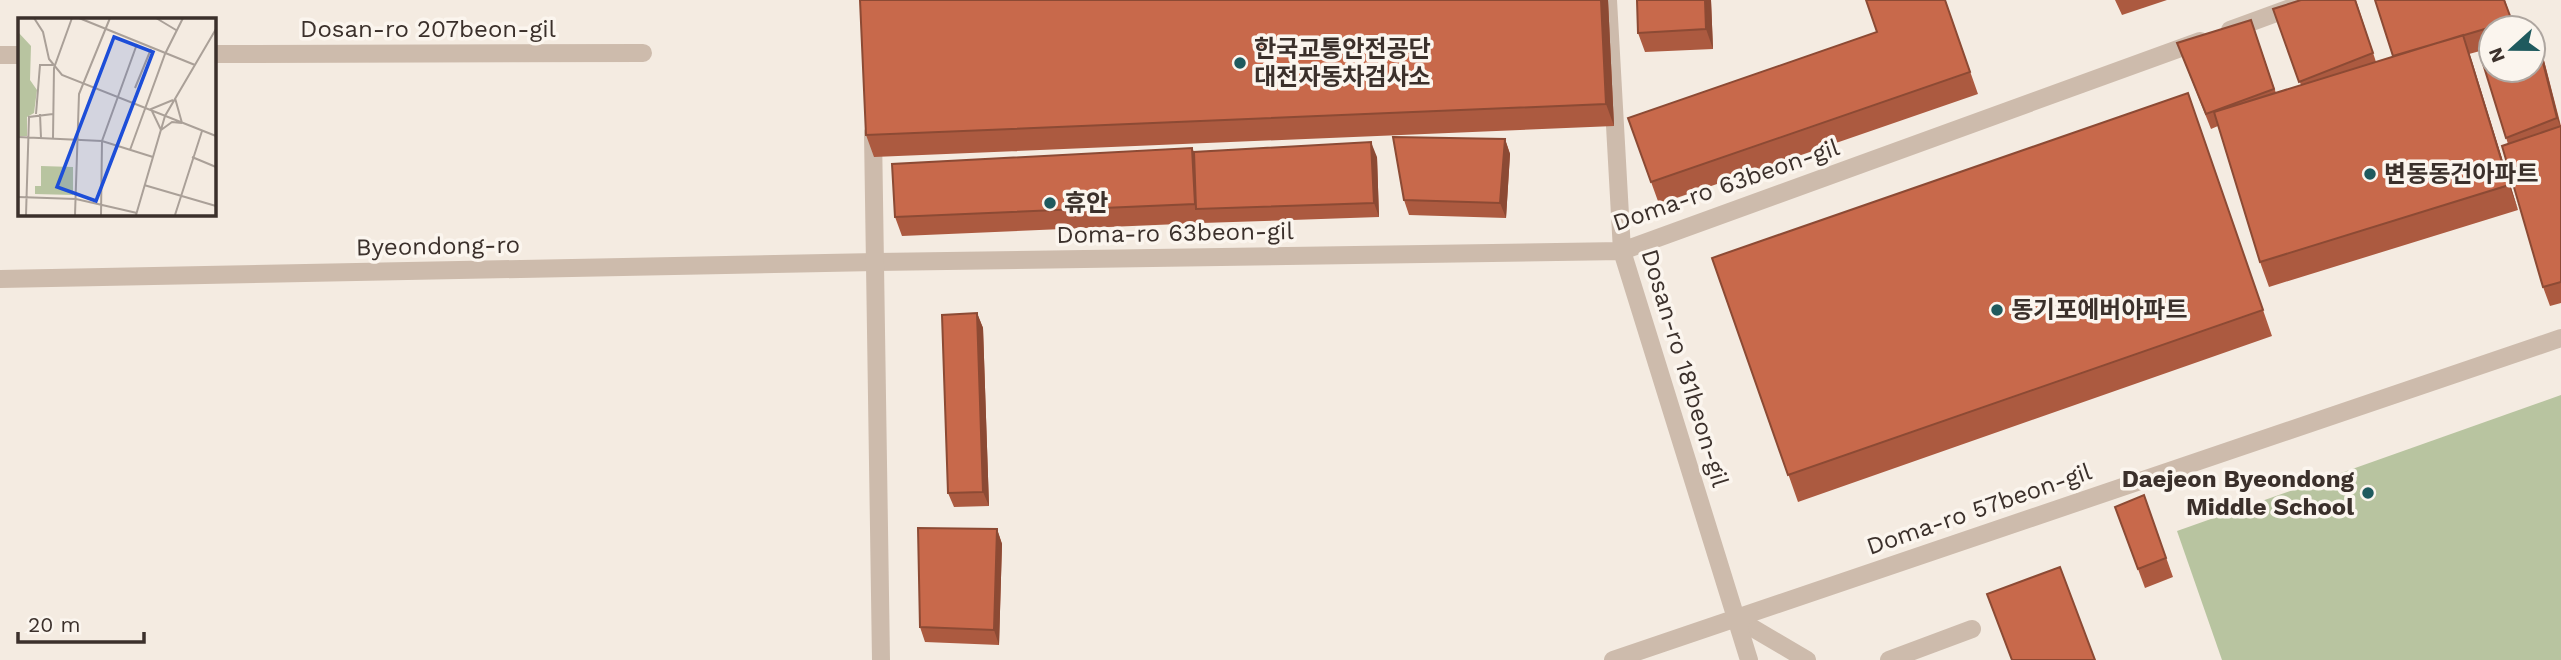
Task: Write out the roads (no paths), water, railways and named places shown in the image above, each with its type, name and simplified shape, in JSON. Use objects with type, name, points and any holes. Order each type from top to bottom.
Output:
[{"type":"street","name":"Dosan-ro 181beon-gil","points":[[1608,0],[1622,251],[1749,660]]},
{"type":"street","name":"Doma-ro 63beon-gil","points":[[876,262],[1622,251],[2312,0]]},
{"type":"street","name":"Dosan-ro 207beon-gil","points":[[215,54],[643,53]]},
{"type":"street","points":[[0,55],[18,55]]},
{"type":"street","points":[[873,118],[881,660]]},
{"type":"street","name":"Byeondong-ro","points":[[0,279],[876,262]]},
{"type":"street","name":"Doma-ro 57beon-gil","points":[[1613,660],[2561,338]]},
{"type":"street","points":[[1734,617],[1807,660]]},
{"type":"street","points":[[1889,660],[1972,629]]},
{"type":"place","name":"한국교통안전공단 대전자동차검사소","points":[[1240,63]]},
{"type":"place","name":"변동동건아파트","points":[[2370,174]]},
{"type":"place","name":"휴안","points":[[1050,203]]},
{"type":"place","name":"동기포에버아파트","points":[[1997,310]]},
{"type":"place","name":"Daejeon Byeondong Middle School","points":[[2368,493]]}]
